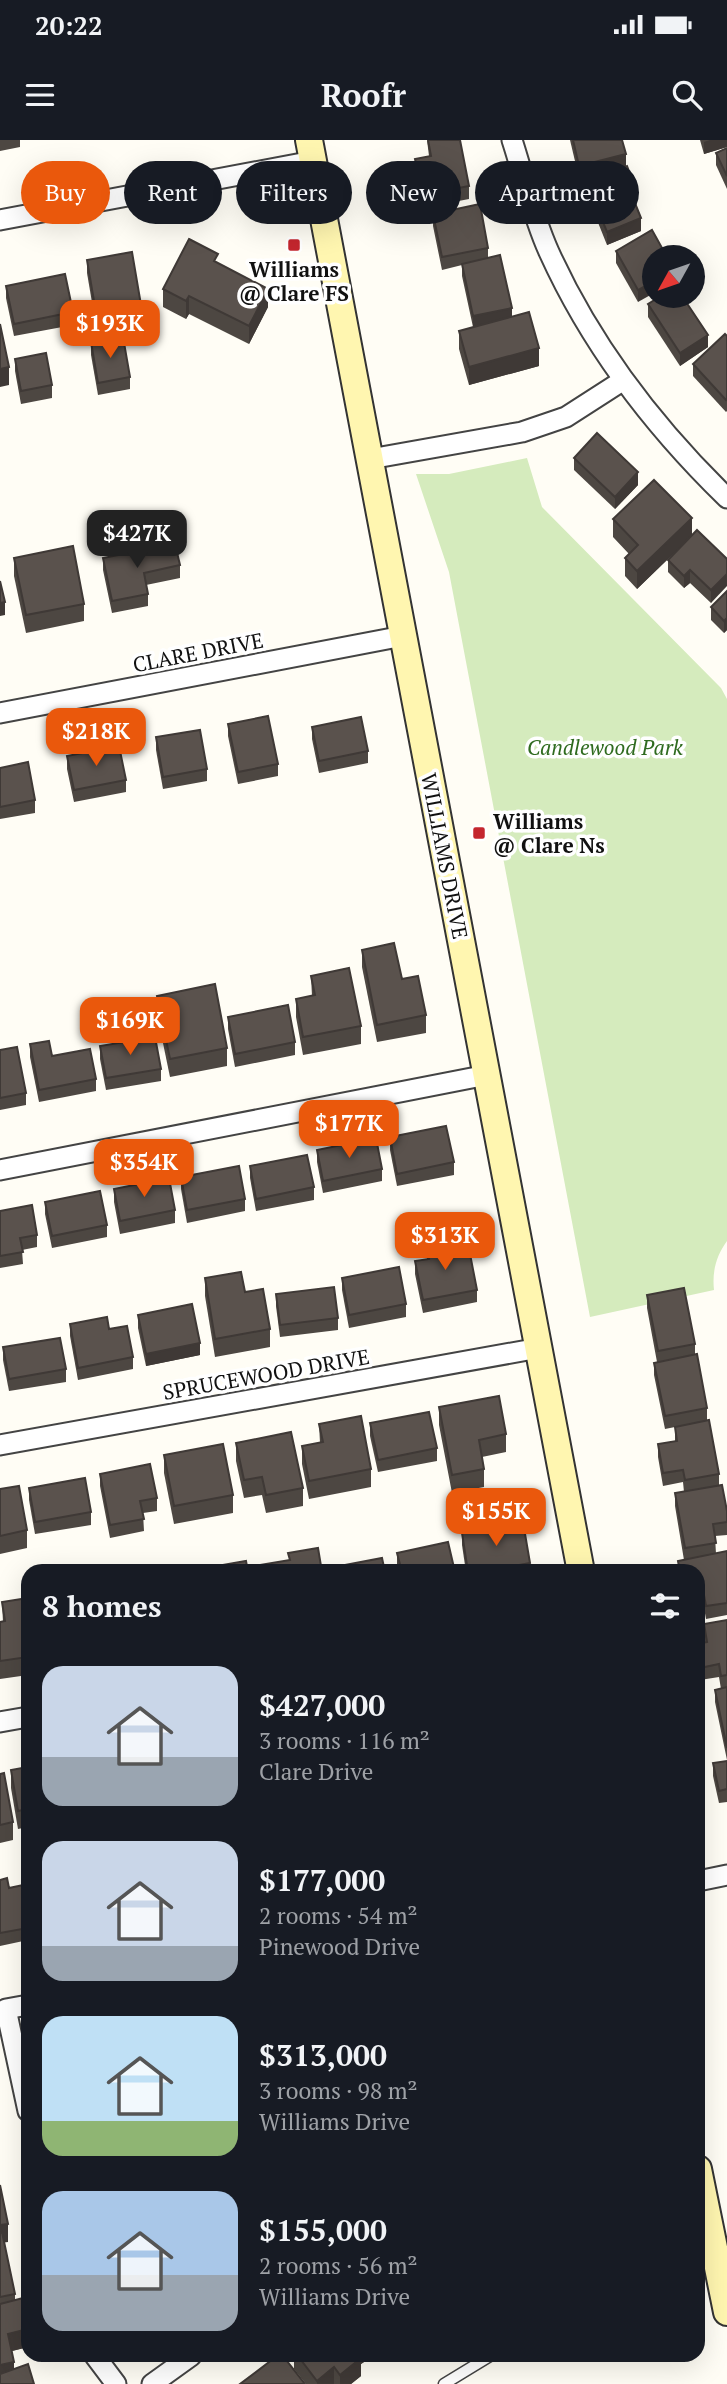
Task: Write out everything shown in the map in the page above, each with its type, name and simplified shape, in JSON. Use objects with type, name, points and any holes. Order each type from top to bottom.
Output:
[{"type":"street","points":[[512,140],[548,250],[582,317],[622,381],[691,463],[727,498]]},
{"type":"street","points":[[0,220],[311,150]]},
{"type":"street","name":"WILLIAMS DRIVE","points":[[311,150],[580,1564]]},
{"type":"street","points":[[370,459],[523,432],[566,417],[622,381]]},
{"type":"street","name":"CLARE DRIVE","points":[[0,713],[404,636]]},
{"type":"street","points":[[0,1170],[487,1075]]},
{"type":"street","name":"SPRUCEWOOD DRIVE","points":[[0,1445],[539,1348]]},
{"type":"street","points":[[0,1722],[21,1718]]},
{"type":"street","points":[[705,1880],[727,1875]]},
{"type":"street","points":[[21,2006],[6,2009],[21,2079]]},
{"type":"street","points":[[705,2217],[711,2258],[727,2312]]},
{"type":"street","points":[[100,2362],[116,2384]]},
{"type":"street","points":[[152,2384],[183,2362]]},
{"type":"lane","points":[[444,2384],[480,2362]]},
{"type":"green space","name":"Candlewood Park","points":[[527,458],[542,507],[721,688],[727,699],[727,1241],[716,1264],[714,1290],[590,1317],[449,572],[416,474],[449,474]]},
{"type":"building","points":[[428,140],[460,140],[469,186],[461,188],[461,161],[415,161],[431,156]]},
{"type":"building","points":[[573,140],[622,140],[626,154],[599,161],[578,161]]},
{"type":"building","points":[[727,148],[727,176],[716,153]]},
{"type":"building","points":[[475,205],[475,224],[484,224],[488,248],[442,257],[435,224],[461,224],[461,208]]},
{"type":"building","points":[[604,224],[626,224],[607,232]]},
{"type":"building","points":[[652,230],[660,245],[642,245],[642,288],[638,290],[616,251]]},
{"type":"building","points":[[189,239],[218,254],[214,261],[268,289],[249,326],[189,296],[186,301],[163,289]]},
{"type":"building","points":[[132,252],[141,305],[96,313],[87,260]]},
{"type":"building","points":[[500,255],[512,308],[473,316],[462,264]]},
{"type":"building","points":[[65,274],[73,312],[14,324],[6,286]]},
{"type":"building","points":[[651,308],[690,308],[708,335],[680,353]]},
{"type":"building","points":[[529,312],[539,348],[469,367],[459,331]]},
{"type":"building","points":[[0,324],[9,367],[0,369]]},
{"type":"building","points":[[725,334],[727,336],[726,400],[693,364]]},
{"type":"building","points":[[123,337],[130,377],[98,383],[91,342]]},
{"type":"building","points":[[46,353],[52,385],[21,391],[15,359]]},
{"type":"building","points":[[597,433],[638,472],[615,497],[574,458]]},
{"type":"building","points":[[654,480],[692,518],[637,571],[625,558],[638,545],[613,519]]},
{"type":"building","points":[[697,530],[727,559],[727,574],[711,590],[690,570],[684,576],[668,560]]},
{"type":"building","points":[[175,544],[180,565],[144,573],[148,594],[112,601],[103,558]]},
{"type":"building","points":[[73,546],[84,604],[26,615],[14,558]]},
{"type":"building","points":[[0,581],[5,602],[0,603]]},
{"type":"building","points":[[727,591],[727,618],[724,621],[711,607]]},
{"type":"building","points":[[268,716],[278,764],[238,772],[228,724]]},
{"type":"building","points":[[361,717],[368,751],[319,761],[312,727]]},
{"type":"building","points":[[200,730],[207,769],[163,777],[156,737]]},
{"type":"building","points":[[119,746],[126,780],[74,790],[67,756]]},
{"type":"building","points":[[28,762],[35,800],[0,807],[0,768]]},
{"type":"building","points":[[394,943],[402,979],[418,976],[426,1015],[377,1025],[362,950]]},
{"type":"building","points":[[349,968],[361,1026],[303,1037],[296,999],[315,995],[311,976]]},
{"type":"building","points":[[215,984],[227,1048],[170,1059],[157,996]]},
{"type":"building","points":[[288,1005],[295,1042],[235,1054],[228,1017]]},
{"type":"building","points":[[155,1037],[161,1069],[106,1078],[100,1046]]},
{"type":"building","points":[[49,1041],[52,1056],[90,1049],[96,1079],[39,1090],[30,1044]]},
{"type":"building","points":[[17,1047],[26,1093],[0,1098],[0,1050]]},
{"type":"building","points":[[446,1126],[454,1162],[397,1174],[390,1137]]},
{"type":"building","points":[[376,1138],[382,1169],[323,1181],[317,1150]]},
{"type":"building","points":[[307,1155],[314,1187],[256,1199],[250,1166]]},
{"type":"building","points":[[239,1166],[245,1199],[187,1210],[181,1177]]},
{"type":"building","points":[[169,1178],[175,1210],[120,1221],[114,1189]]},
{"type":"building","points":[[100,1191],[107,1225],[52,1236],[45,1202]]},
{"type":"building","points":[[32,1205],[37,1235],[20,1238],[23,1252],[0,1256],[0,1211]]},
{"type":"building","points":[[449,1240],[452,1257],[470,1254],[477,1290],[423,1300],[415,1261],[429,1259],[426,1244]]},
{"type":"building","points":[[399,1267],[406,1304],[349,1315],[342,1278]]},
{"type":"building","points":[[241,1272],[245,1292],[263,1289],[270,1329],[215,1339],[205,1278]]},
{"type":"building","points":[[334,1287],[338,1318],[280,1325],[276,1294]]},
{"type":"building","points":[[684,1288],[695,1344],[658,1351],[647,1295]]},
{"type":"building","points":[[192,1304],[200,1343],[146,1354],[138,1315]]},
{"type":"building","points":[[107,1317],[109,1329],[127,1326],[133,1357],[78,1368],[70,1324]]},
{"type":"building","points":[[60,1338],[66,1369],[9,1379],[3,1347]]},
{"type":"building","points":[[697,1354],[707,1408],[665,1416],[654,1363]]},
{"type":"building","points":[[499,1396],[506,1434],[479,1440],[484,1469],[452,1475],[439,1407]]},
{"type":"building","points":[[429,1412],[437,1448],[378,1460],[370,1423]]},
{"type":"building","points":[[361,1416],[371,1469],[309,1481],[302,1446],[323,1442],[319,1424]]},
{"type":"building","points":[[709,1420],[719,1474],[685,1480],[683,1470],[663,1473],[658,1444],[677,1441],[675,1427]]},
{"type":"building","points":[[291,1432],[303,1488],[266,1495],[262,1477],[244,1480],[236,1443]]},
{"type":"building","points":[[223,1444],[233,1495],[174,1506],[164,1455]]},
{"type":"building","points":[[150,1464],[157,1498],[140,1501],[144,1519],[110,1525],[100,1474]]},
{"type":"building","points":[[85,1478],[91,1512],[35,1522],[29,1488]]},
{"type":"building","points":[[722,1485],[727,1522],[713,1524],[716,1543],[685,1548],[675,1493]]},
{"type":"building","points":[[19,1486],[27,1530],[0,1536],[0,1489]]},
{"type":"building","points":[[523,1522],[530,1563],[467,1564],[462,1533]]},
{"type":"building","points":[[448,1542],[453,1564],[400,1564],[397,1553]]},
{"type":"building","points":[[318,1548],[321,1564],[266,1564],[290,1560],[288,1553]]},
{"type":"building","points":[[727,1551],[727,1603],[706,1606],[705,1564],[679,1564],[678,1561]]},
{"type":"building","points":[[382,1558],[383,1564],[350,1564]]},
{"type":"building","points":[[21,1599],[21,1658],[0,1661],[0,1622],[5,1621],[2,1602]]},
{"type":"building","points":[[727,1620],[727,1675],[721,1676],[719,1664],[705,1667],[705,1624]]},
{"type":"building","points":[[727,1687],[727,1748],[715,1690]]},
{"type":"building","points":[[727,1761],[727,1789],[719,1791],[713,1763]]},
{"type":"building","points":[[21,1768],[21,1810],[18,1811],[11,1770]]},
{"type":"building","points":[[4,1773],[13,1822],[0,1825],[0,1774]]},
{"type":"building","points":[[7,1878],[9,1888],[21,1885],[21,1929],[0,1933],[0,1880]]},
{"type":"building","points":[[0,2185],[8,2224],[0,2225]]},
{"type":"building","points":[[2,2232],[15,2294],[0,2297],[0,2233]]},
{"type":"building","points":[[21,2299],[21,2331],[8,2334],[14,2362],[0,2365],[0,2304]]},
{"type":"building","points":[[269,2362],[288,2362],[305,2384],[240,2384]]},
{"type":"building","points":[[303,2362],[356,2362],[340,2375],[334,2367],[317,2381]]},
{"type":"building","points":[[28,2364],[34,2384],[0,2384],[0,2374]]},
{"type":"place","name":"Williams @ Clare FS","points":[[294,245]]},
{"type":"place","name":"Williams @ Clare Ns","points":[[479,833]]}]
